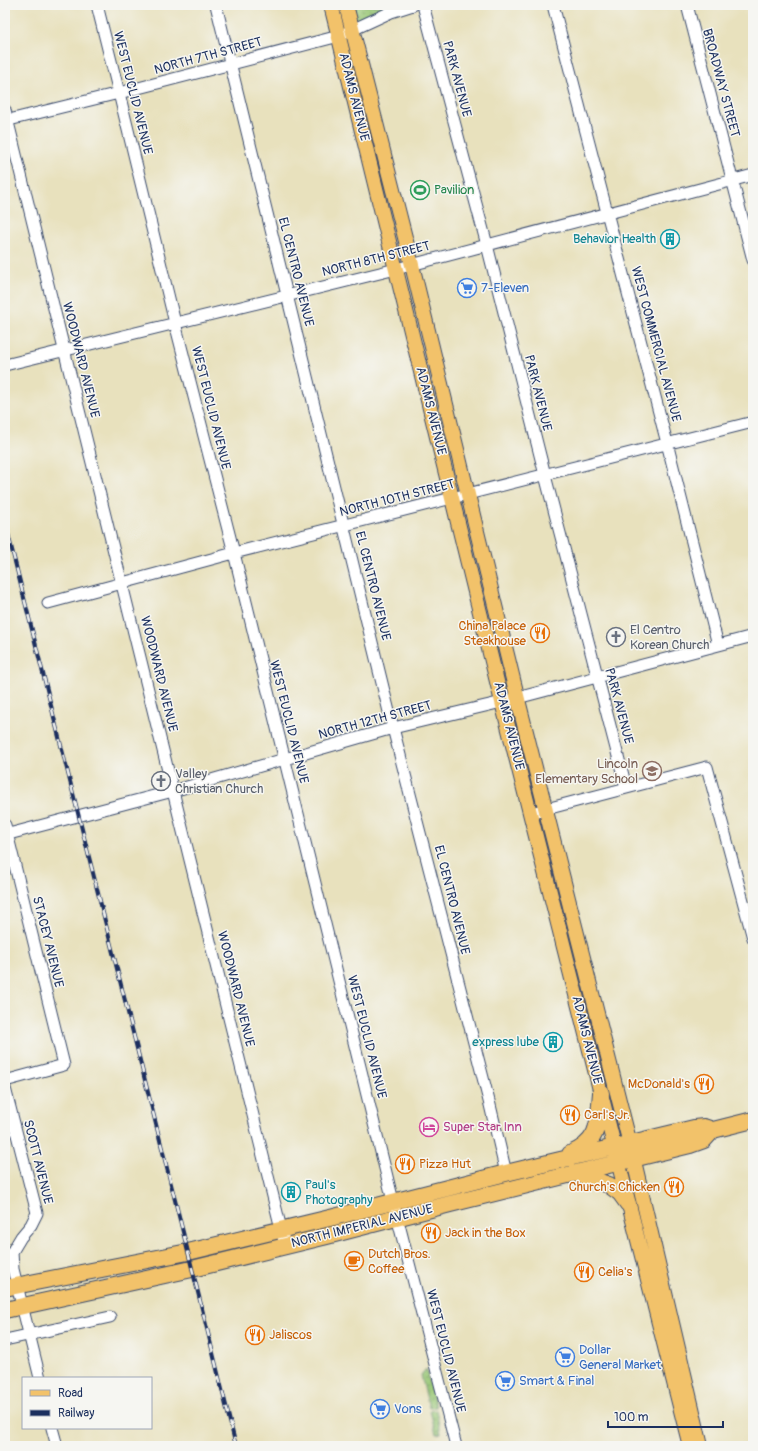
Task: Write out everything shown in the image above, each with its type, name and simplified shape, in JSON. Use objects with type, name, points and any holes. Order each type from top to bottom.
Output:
[{"type":"highway","points":[[538,1165],[580,1150],[590,1142],[598,1123],[601,1093]]},
{"type":"highway","name":"NORTH IMPERIAL AVENUE","points":[[11,1287],[188,1252],[538,1165],[616,1156],[632,1152],[704,1127],[713,1130],[753,1120]]},
{"type":"highway","name":"NORTH IMPERIAL AVENUE","points":[[5,1310],[192,1269],[398,1218],[574,1173],[616,1156]]},
{"type":"highway","points":[[574,1173],[609,1185],[620,1193],[628,1204]]},
{"type":"main road","name":"ADAMS AVENUE","points":[[331,5],[346,34],[412,265],[517,698],[632,1152],[680,1354],[677,1371],[690,1446]]},
{"type":"main road","name":"ADAMS AVENUE","points":[[346,5],[346,34],[396,269],[502,702],[650,1292],[701,1446]]},
{"type":"main road","points":[[650,1292],[658,1299],[674,1350],[680,1354]]},
{"type":"street","name":"WEST EUCLID AVENUE","points":[[97,5],[120,93],[175,323],[234,553],[393,1201],[456,1446]]},
{"type":"street","name":"EL CENTRO AVENUE","points":[[216,5],[393,728],[490,1105],[506,1173]]},
{"type":"street","name":"NORTH 7TH STREET","points":[[6,117],[120,93],[346,34],[391,12],[413,5]]},
{"type":"street","name":"PARK AVENUE","points":[[423,5],[487,245],[544,474],[626,787]]},
{"type":"street","name":"WEST COMMERCIAL AVENUE","points":[[552,5],[667,443],[718,645]]},
{"type":"street","name":"BROADWAY STREET","points":[[687,5],[753,260]]},
{"type":"street","name":"WOODWARD AVENUE","points":[[6,117],[285,1245]]},
{"type":"street","name":"NORTH 8TH STREET","points":[[5,365],[412,265],[753,175]]},
{"type":"street","name":"NORTH 10TH STREET","points":[[48,603],[234,553],[753,422]]},
{"type":"street","name":"NORTH 12TH STREET","points":[[6,832],[173,791],[393,728],[502,702],[753,636]]},
{"type":"street","points":[[531,813],[707,767],[749,908],[753,938]]},
{"type":"street","name":"STACEY AVENUE","points":[[5,1081],[64,1065],[6,832]]},
{"type":"street","name":"SCOTT AVENUE","points":[[5,1088],[37,1213],[31,1225],[21,1237],[12,1252],[13,1269],[11,1287],[22,1306],[40,1377]]},
{"type":"street","points":[[5,1340],[110,1317]]},
{"type":"street","points":[[52,1429],[57,1446]]},
{"type":"green space","points":[[352,5],[395,5],[360,23],[355,17]]},
{"type":"green space","points":[[426,1369],[436,1407],[429,1408],[421,1375]]},
{"type":"green space","points":[[436,1410],[441,1433],[436,1434],[430,1411]]},
{"type":"railway","points":[[5,522],[236,1446]]},
{"type":"place","name":"Pavilion","points":[[420,190]]},
{"type":"place","name":"Behavior Health","points":[[670,239]]},
{"type":"place","name":"7-Eleven","points":[[467,288]]},
{"type":"place","name":"China Palace Steakhouse","points":[[540,633]]},
{"type":"place","name":"El Centro Korean Church","points":[[616,637]]},
{"type":"place","name":"Lincoln Elementary School","points":[[652,771]]},
{"type":"place","name":"Valley Christian Church","points":[[161,781]]},
{"type":"place","name":"express lube","points":[[553,1042]]},
{"type":"place","name":"McDonald's","points":[[704,1084]]},
{"type":"place","name":"Carl's Jr.","points":[[570,1115]]},
{"type":"place","name":"Super Star Inn","points":[[429,1127]]},
{"type":"place","name":"Pizza Hut","points":[[405,1164]]},
{"type":"place","name":"Church's Chicken","points":[[674,1187]]},
{"type":"place","name":"Paul's Photography","points":[[291,1192]]},
{"type":"place","name":"Jack in the Box","points":[[431,1233]]},
{"type":"place","name":"Dutch Bros. Coffee","points":[[354,1261]]},
{"type":"place","name":"Celia's","points":[[584,1272]]},
{"type":"place","name":"Jaliscos","points":[[255,1335]]},
{"type":"place","name":"Dollar General Market","points":[[565,1357]]},
{"type":"place","name":"Smart & Final","points":[[505,1381]]},
{"type":"place","name":"Vons","points":[[380,1409]]}]
